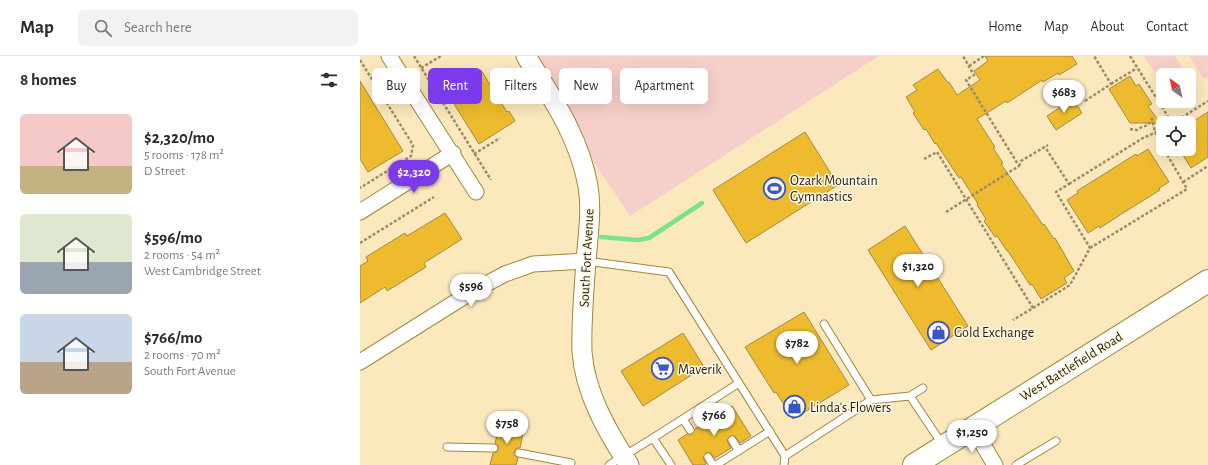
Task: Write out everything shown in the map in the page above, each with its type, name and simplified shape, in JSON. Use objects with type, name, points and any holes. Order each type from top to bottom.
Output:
[{"type":"main road","name":"West Battlefield Road","points":[[914,465],[1208,281]]},
{"type":"street","points":[[390,56],[453,153],[476,192]]},
{"type":"street","name":"South Fort Avenue","points":[[526,56],[559,108],[582,158],[588,187],[589,220],[582,324],[582,353],[586,371],[601,418],[620,462]]},
{"type":"street","points":[[360,212],[453,153]]},
{"type":"street","points":[[360,362],[473,291],[505,274],[533,264],[586,261]]},
{"type":"street","points":[[973,428],[995,465]]},
{"type":"lane","points":[[586,261],[669,272],[785,456],[784,465]]},
{"type":"lane","points":[[824,324],[871,400]]},
{"type":"lane","points":[[620,462],[653,438],[739,383]]},
{"type":"lane","points":[[785,456],[871,400],[910,396],[923,388]]},
{"type":"lane","points":[[910,396],[944,446]]},
{"type":"lane","points":[[708,403],[714,412]]},
{"type":"lane","points":[[684,419],[690,430]]},
{"type":"lane","points":[[716,465],[770,431]]},
{"type":"lane","points":[[653,438],[671,465]]},
{"type":"lane","points":[[732,440],[739,451]]},
{"type":"lane","points":[[1016,465],[1056,441]]},
{"type":"lane","points":[[448,448],[494,448]]},
{"type":"lane","points":[[519,453],[571,463]]},
{"type":"lane","points":[[708,456],[713,465]]},
{"type":"path","points":[[414,56],[428,80]]},
{"type":"path","points":[[421,68],[441,56]]},
{"type":"path","points":[[963,56],[974,75],[966,80],[1019,166]]},
{"type":"path","points":[[968,66],[984,56]]},
{"type":"path","points":[[1094,56],[1111,84]]},
{"type":"path","points":[[1130,56],[1168,116]]},
{"type":"path","points":[[360,60],[413,145],[411,156],[360,188]]},
{"type":"path","points":[[1085,101],[1137,68]]},
{"type":"path","points":[[1183,116],[1208,101]]},
{"type":"path","points":[[443,104],[490,180]]},
{"type":"path","points":[[1090,248],[1056,192],[1155,132],[1152,119],[1148,125],[1137,130],[1130,129]]},
{"type":"path","points":[[474,154],[500,138]]},
{"type":"path","points":[[946,212],[1019,166],[1021,161],[1048,145]]},
{"type":"path","points":[[1045,147],[1069,184]]},
{"type":"path","points":[[924,159],[937,152],[1033,308]]},
{"type":"path","points":[[1013,320],[1070,285],[1090,248],[1187,188],[1168,156]]},
{"type":"path","points":[[1183,182],[1208,166]]},
{"type":"path","points":[[360,243],[434,197]]},
{"type":"shaded area","points":[[536,56],[879,56],[630,216],[593,161],[581,129],[566,104],[612,104],[612,68],[559,68],[559,93],[551,80],[551,68],[543,68]]},
{"type":"shaded area","points":[[1144,56],[1175,56],[1183,68],[1156,68],[1156,74]]},
{"type":"shaded area","points":[[1189,56],[1208,56],[1208,77],[1204,79]]},
{"type":"building","points":[[985,56],[1072,56],[1077,64],[1059,75],[1058,73],[1043,82],[1042,80],[1007,103],[1006,101],[977,119],[995,147],[993,148],[1003,163],[1001,164],[1043,225],[1044,224],[1054,239],[1055,238],[1074,271],[1064,278],[1067,283],[1041,299],[1008,251],[997,236],[995,237],[984,221],[986,219],[977,205],[978,204],[961,177],[959,178],[926,129],[924,130],[913,113],[915,112],[906,97],[917,90],[913,85],[938,69],[948,83],[949,82],[957,95],[980,80],[974,71],[988,61]]},
{"type":"building","points":[[482,72],[490,85],[490,104],[502,104],[507,112],[509,111],[515,121],[479,144],[454,104],[482,104]]},
{"type":"building","points":[[1130,76],[1136,86],[1139,84],[1152,104],[1148,106],[1156,117],[1156,123],[1130,123],[1109,89]]},
{"type":"building","points":[[360,81],[372,101],[372,104],[374,104],[403,151],[368,172],[360,159]]},
{"type":"building","points":[[1073,99],[1082,113],[1056,130],[1047,116]]},
{"type":"building","points":[[1208,112],[1208,157],[1191,168],[1183,156],[1196,156],[1196,120]]},
{"type":"building","name":"Ozark Mountain Gymnastics","points":[[805,132],[838,185],[746,243],[713,190]]},
{"type":"building","points":[[1148,149],[1169,182],[1159,188],[1160,190],[1100,228],[1099,226],[1088,233],[1067,200],[1078,193],[1077,191],[1136,154],[1137,156]]},
{"type":"building","points":[[445,213],[462,239],[424,263],[426,267],[387,291],[385,287],[360,303],[360,266],[368,261],[366,257],[405,233],[407,236]]},
{"type":"building","points":[[905,226],[968,326],[931,350],[868,250]]},
{"type":"building","points":[[804,312],[849,385],[793,419],[776,392],[774,393],[745,347]]},
{"type":"building","name":"Maverik","points":[[683,333],[704,367],[643,406],[621,371]]},
{"type":"building","points":[[732,406],[751,436],[740,443],[735,436],[730,436],[727,441],[731,448],[715,458],[711,453],[706,453],[703,458],[706,464],[693,465],[678,440],[687,434],[692,434],[695,429]]},
{"type":"building","points":[[500,423],[524,428],[520,448],[517,448],[514,452],[514,455],[518,458],[516,465],[490,465],[493,453],[497,452],[499,448],[495,443]]},
{"type":"waterway","points":[[601,237],[638,240],[649,238],[702,203]]},
{"type":"place","name":"Ozark Mountain Gymnastics","points":[[775,188]]},
{"type":"place","name":"Gold Exchange","points":[[938,332]]},
{"type":"place","name":"Maverik","points":[[663,369]]},
{"type":"place","name":"Linda's Flowers","points":[[794,407]]}]
